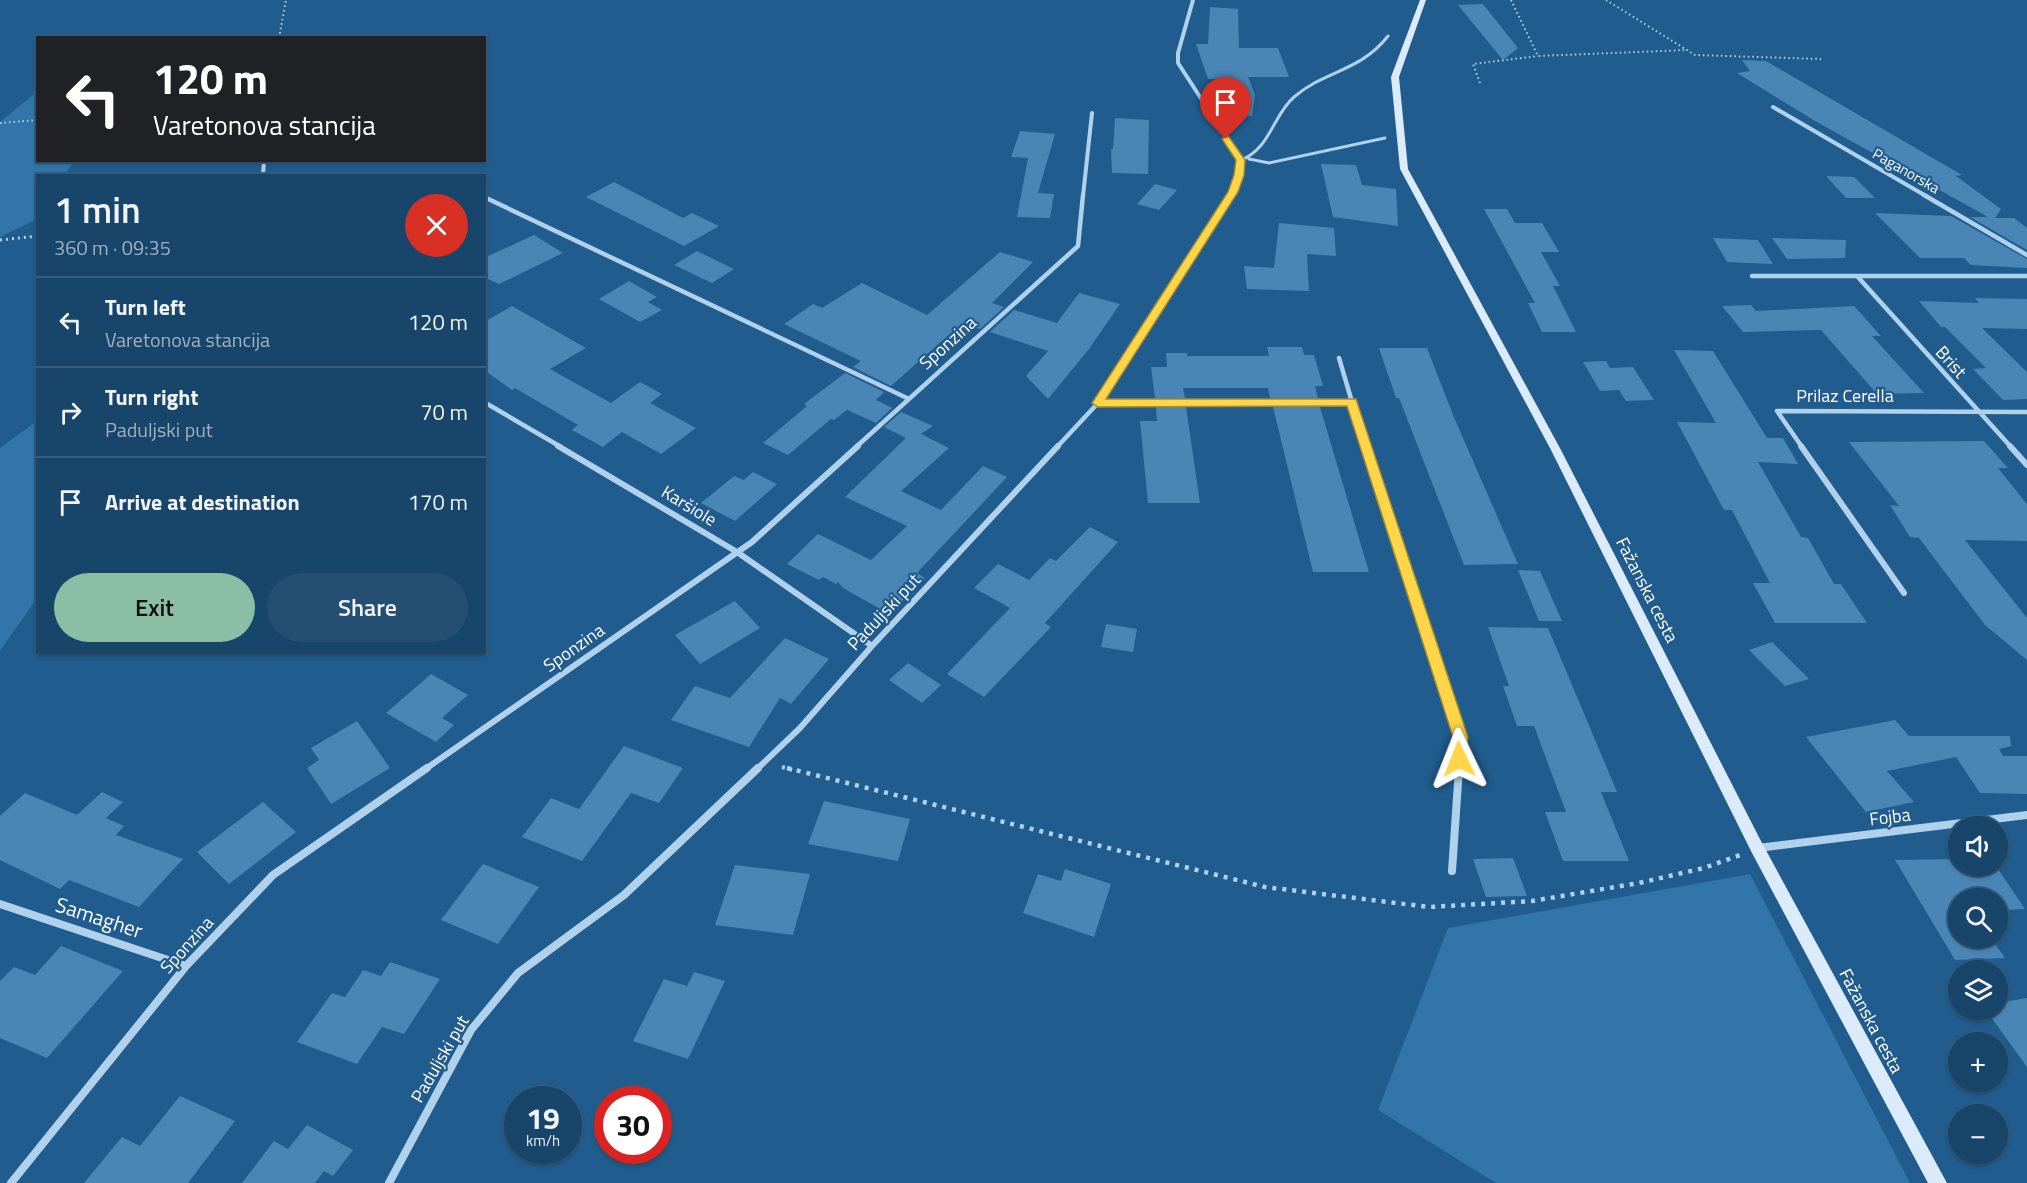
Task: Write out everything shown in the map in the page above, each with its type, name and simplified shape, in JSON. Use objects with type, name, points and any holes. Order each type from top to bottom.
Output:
[{"type":"main road","name":"Fažanska cesta","points":[[1423,0],[1395,77],[1404,169],[1556,450],[1757,848],[1938,1183]]},
{"type":"street","points":[[1192,0],[1178,53],[1178,63],[1241,160]]},
{"type":"street","name":"Paganorska","points":[[1773,107],[2027,255]]},
{"type":"street","name":"Sponzina","points":[[11,1183],[186,966],[273,875],[752,542],[1077,246],[1092,112]]},
{"type":"street","name":"Paduljski put","points":[[389,1183],[471,1030],[518,973],[624,895],[800,728],[872,646],[1098,403],[1233,192],[1241,160]]},
{"type":"street","points":[[486,199],[909,399]]},
{"type":"street","points":[[1752,276],[2027,276]]},
{"type":"street","name":"Brist","points":[[1857,276],[2027,465]]},
{"type":"street","points":[[1339,358],[1461,737],[1452,871]]},
{"type":"street","points":[[1098,403],[1352,402]]},
{"type":"street","name":"Karšiole","points":[[486,403],[737,552],[872,646]]},
{"type":"street","name":"Prilaz Cerella","points":[[1904,593],[1777,411],[2027,412]]},
{"type":"street","name":"Fojba","points":[[1757,848],[2027,815]]},
{"type":"street","name":"Samagher","points":[[0,904],[186,966]]},
{"type":"lane","points":[[1249,159],[1294,95],[1360,63],[1380,49],[1388,36]]},
{"type":"lane","points":[[1241,160],[1249,159],[1269,163],[1385,138]]},
{"type":"path","points":[[279,36],[286,0]]},
{"type":"path","points":[[1511,0],[1538,56]]},
{"type":"path","points":[[1606,0],[1695,55],[1821,59]]},
{"type":"path","points":[[1480,82],[1473,64],[1538,56],[1688,50]]},
{"type":"path","points":[[0,123],[36,120]]},
{"type":"path","points":[[0,240],[36,236]]},
{"type":"path","points":[[764,762],[1265,887],[1429,907],[1532,901],[1639,883],[1704,868],[1757,848]]},
{"type":"shaded area","points":[[36,94],[36,162],[73,162],[66,174],[36,174],[36,219],[0,237],[0,122]]},
{"type":"shaded area","points":[[36,422],[36,599],[0,651],[0,448]]},
{"type":"shaded area","points":[[1750,874],[1910,1183],[1496,1183],[1378,1110],[1448,928]]},
{"type":"building","points":[[1483,4],[1518,48],[1503,60],[1458,5]]},
{"type":"building","points":[[1210,7],[1238,9],[1239,48],[1278,48],[1289,77],[1248,77],[1255,95],[1252,116],[1216,113],[1222,79],[1208,79],[1196,44],[1208,44]]},
{"type":"building","points":[[1742,60],[1766,61],[1962,175],[1956,176],[2001,209],[1995,218],[2014,218],[2027,228],[2027,250],[1970,217],[1988,217],[1815,121],[1737,73],[1750,71]]},
{"type":"building","points":[[1115,118],[1149,120],[1148,174],[1112,173],[1111,149],[1113,149]]},
{"type":"building","points":[[1020,131],[1055,134],[1038,193],[1054,194],[1050,218],[1017,217],[1028,158],[1011,157]]},
{"type":"building","points":[[1321,164],[1356,165],[1362,185],[1396,189],[1398,226],[1333,217]]},
{"type":"building","points":[[1826,176],[1854,177],[1875,198],[1846,198]]},
{"type":"building","points":[[614,182],[683,218],[692,213],[719,226],[684,246],[586,197]]},
{"type":"building","points":[[1155,184],[1177,190],[1159,210],[1137,204]]},
{"type":"building","points":[[1484,209],[1507,209],[1515,223],[1542,223],[1559,252],[1541,252],[1560,286],[1553,286],[1576,332],[1542,332],[1528,303],[1535,303]]},
{"type":"building","points":[[1875,213],[1951,216],[2027,259],[2027,268],[1971,265],[1964,258],[1920,258]]},
{"type":"building","points":[[1279,223],[1334,228],[1336,256],[1307,254],[1309,291],[1247,289],[1244,266],[1274,268]]},
{"type":"building","points":[[534,235],[563,253],[499,284],[486,278],[486,257]]},
{"type":"building","points":[[1713,238],[1758,240],[1773,264],[1727,262]]},
{"type":"building","points":[[1772,238],[1846,240],[1845,258],[1787,259]]},
{"type":"building","points":[[697,251],[734,269],[712,283],[674,265]]},
{"type":"building","points":[[1000,252],[1033,262],[992,303],[1004,307],[980,329],[962,323],[891,386],[853,367],[861,361],[784,324],[813,304],[822,308],[862,283],[927,315]]},
{"type":"building","points":[[629,281],[657,297],[648,302],[662,310],[640,322],[599,299]]},
{"type":"building","points":[[1079,293],[1120,304],[1089,349],[1048,399],[1026,376],[1048,351],[990,332],[1014,310],[1057,323]]},
{"type":"building","points":[[1975,298],[2027,299],[2027,329],[1982,328],[2027,372],[2027,399],[2003,400],[1973,369],[1986,368],[1945,327],[1941,327],[1919,301],[1979,303]]},
{"type":"building","points":[[1751,305],[1756,311],[1854,306],[1881,336],[1872,336],[1924,393],[1877,394],[1821,330],[1743,332],[1722,306]]},
{"type":"building","points":[[512,306],[586,348],[550,369],[611,403],[640,382],[662,394],[650,403],[696,428],[661,454],[622,432],[603,447],[572,430],[578,425],[515,388],[512,390],[486,371],[486,321]]},
{"type":"building","points":[[1267,347],[1302,347],[1304,355],[1314,355],[1323,386],[1315,386],[1318,398],[1270,398],[1268,388],[1183,388],[1185,398],[1155,398],[1151,367],[1167,367],[1166,353],[1187,353],[1187,356],[1269,356]]},
{"type":"building","points":[[1379,348],[1427,348],[1453,415],[1518,564],[1464,565],[1399,398],[1396,398]]},
{"type":"building","points":[[1674,350],[1713,351],[1767,438],[1783,438],[1798,464],[1758,462],[1801,537],[1808,538],[1834,584],[1841,584],[1867,623],[1775,623],[1753,583],[1770,583],[1732,510],[1724,510],[1677,422],[1716,423]]},
{"type":"building","points":[[1606,361],[1610,368],[1633,367],[1654,400],[1626,401],[1619,390],[1600,391],[1583,362]]},
{"type":"building","points":[[845,373],[884,392],[876,400],[892,408],[876,423],[847,410],[834,420],[831,419],[788,455],[763,443],[807,406],[804,404]]},
{"type":"building","points":[[1156,407],[1186,407],[1200,503],[1148,503],[1140,421],[1157,421]]},
{"type":"building","points":[[1273,407],[1320,407],[1369,572],[1313,572]]},
{"type":"building","points":[[901,412],[933,426],[921,434],[949,448],[901,491],[941,510],[983,466],[1007,477],[917,573],[925,578],[889,614],[843,588],[838,582],[836,584],[823,577],[819,580],[787,564],[818,534],[871,560],[907,526],[845,497],[906,438],[884,427]]},
{"type":"building","points":[[1984,441],[2008,468],[1998,468],[2027,504],[2027,541],[1965,540],[2027,618],[2027,660],[1985,625],[1919,538],[1910,537],[1890,505],[1899,506],[1849,442]]},
{"type":"building","points":[[753,472],[777,484],[735,521],[701,503],[734,476],[744,480]]},
{"type":"building","points":[[1090,527],[1118,542],[1045,623],[1051,627],[984,697],[947,674],[1010,608],[974,588],[998,564],[1029,580],[1050,558],[1056,561]]},
{"type":"building","points":[[1518,570],[1540,571],[1562,621],[1539,621]]},
{"type":"building","points":[[735,601],[760,628],[700,664],[675,635]]},
{"type":"building","points":[[1106,624],[1137,629],[1133,652],[1101,647]]},
{"type":"building","points":[[1488,627],[1548,628],[1617,792],[1601,792],[1629,861],[1563,861],[1545,812],[1566,812],[1534,726],[1517,726],[1503,686],[1509,686]]},
{"type":"building","points":[[785,638],[829,659],[791,704],[780,698],[749,747],[671,720],[695,686],[730,698]]},
{"type":"building","points":[[1772,642],[1809,679],[1785,686],[1749,650]]},
{"type":"building","points":[[908,663],[941,685],[922,703],[889,680]]},
{"type":"building","points":[[431,674],[468,695],[442,718],[454,725],[436,742],[386,713]]},
{"type":"building","points":[[1895,720],[1909,736],[2010,736],[2011,746],[1999,749],[2003,756],[2027,756],[2027,794],[1980,793],[1956,757],[1887,771],[1914,802],[1866,812],[1806,737]]},
{"type":"building","points":[[357,721],[390,768],[331,804],[307,768],[319,760],[311,748]]},
{"type":"building","points":[[624,746],[683,768],[659,803],[631,793],[582,861],[522,837],[551,798],[579,809]]},
{"type":"building","points":[[102,792],[123,802],[106,818],[124,826],[116,835],[183,859],[139,907],[69,880],[60,889],[0,860],[0,816],[25,793],[77,815]]},
{"type":"building","points":[[824,801],[910,819],[898,861],[808,844]]},
{"type":"building","points":[[263,802],[296,832],[229,884],[197,852]]},
{"type":"building","points":[[1513,858],[1527,896],[1486,897],[1473,859]]},
{"type":"building","points":[[1948,859],[1948,876],[2003,876],[2025,909],[2008,910],[2008,888],[1948,888],[1948,948],[1998,948],[2005,958],[1955,960],[1895,860]]},
{"type":"building","points":[[483,864],[539,887],[498,944],[441,920]]},
{"type":"building","points":[[735,865],[810,874],[793,935],[715,925]]},
{"type":"building","points":[[1065,869],[1111,884],[1094,937],[1023,913],[1038,874],[1061,881]]},
{"type":"building","points":[[61,946],[123,971],[47,1058],[0,1038],[0,981],[14,967],[35,975]]},
{"type":"building","points":[[390,962],[440,979],[404,1034],[382,1027],[357,1064],[297,1042],[332,993],[345,997],[363,970],[381,976]]},
{"type":"building","points":[[694,972],[725,981],[688,1059],[633,1041],[664,979],[687,986]]},
{"type":"building","points":[[2027,998],[2027,1067],[2008,1041],[2008,1032],[2002,1032],[1993,1020],[2008,1020],[2008,1001]]},
{"type":"building","points":[[180,1096],[235,1121],[188,1183],[84,1183],[122,1137],[140,1146]]},
{"type":"building","points":[[307,1125],[353,1150],[333,1176],[324,1171],[315,1183],[242,1183],[274,1141],[288,1149]]},
{"type":"route","points":[[1226,139],[1241,160],[1233,192],[1098,403],[1352,402],[1461,737],[1459,759]]}]
